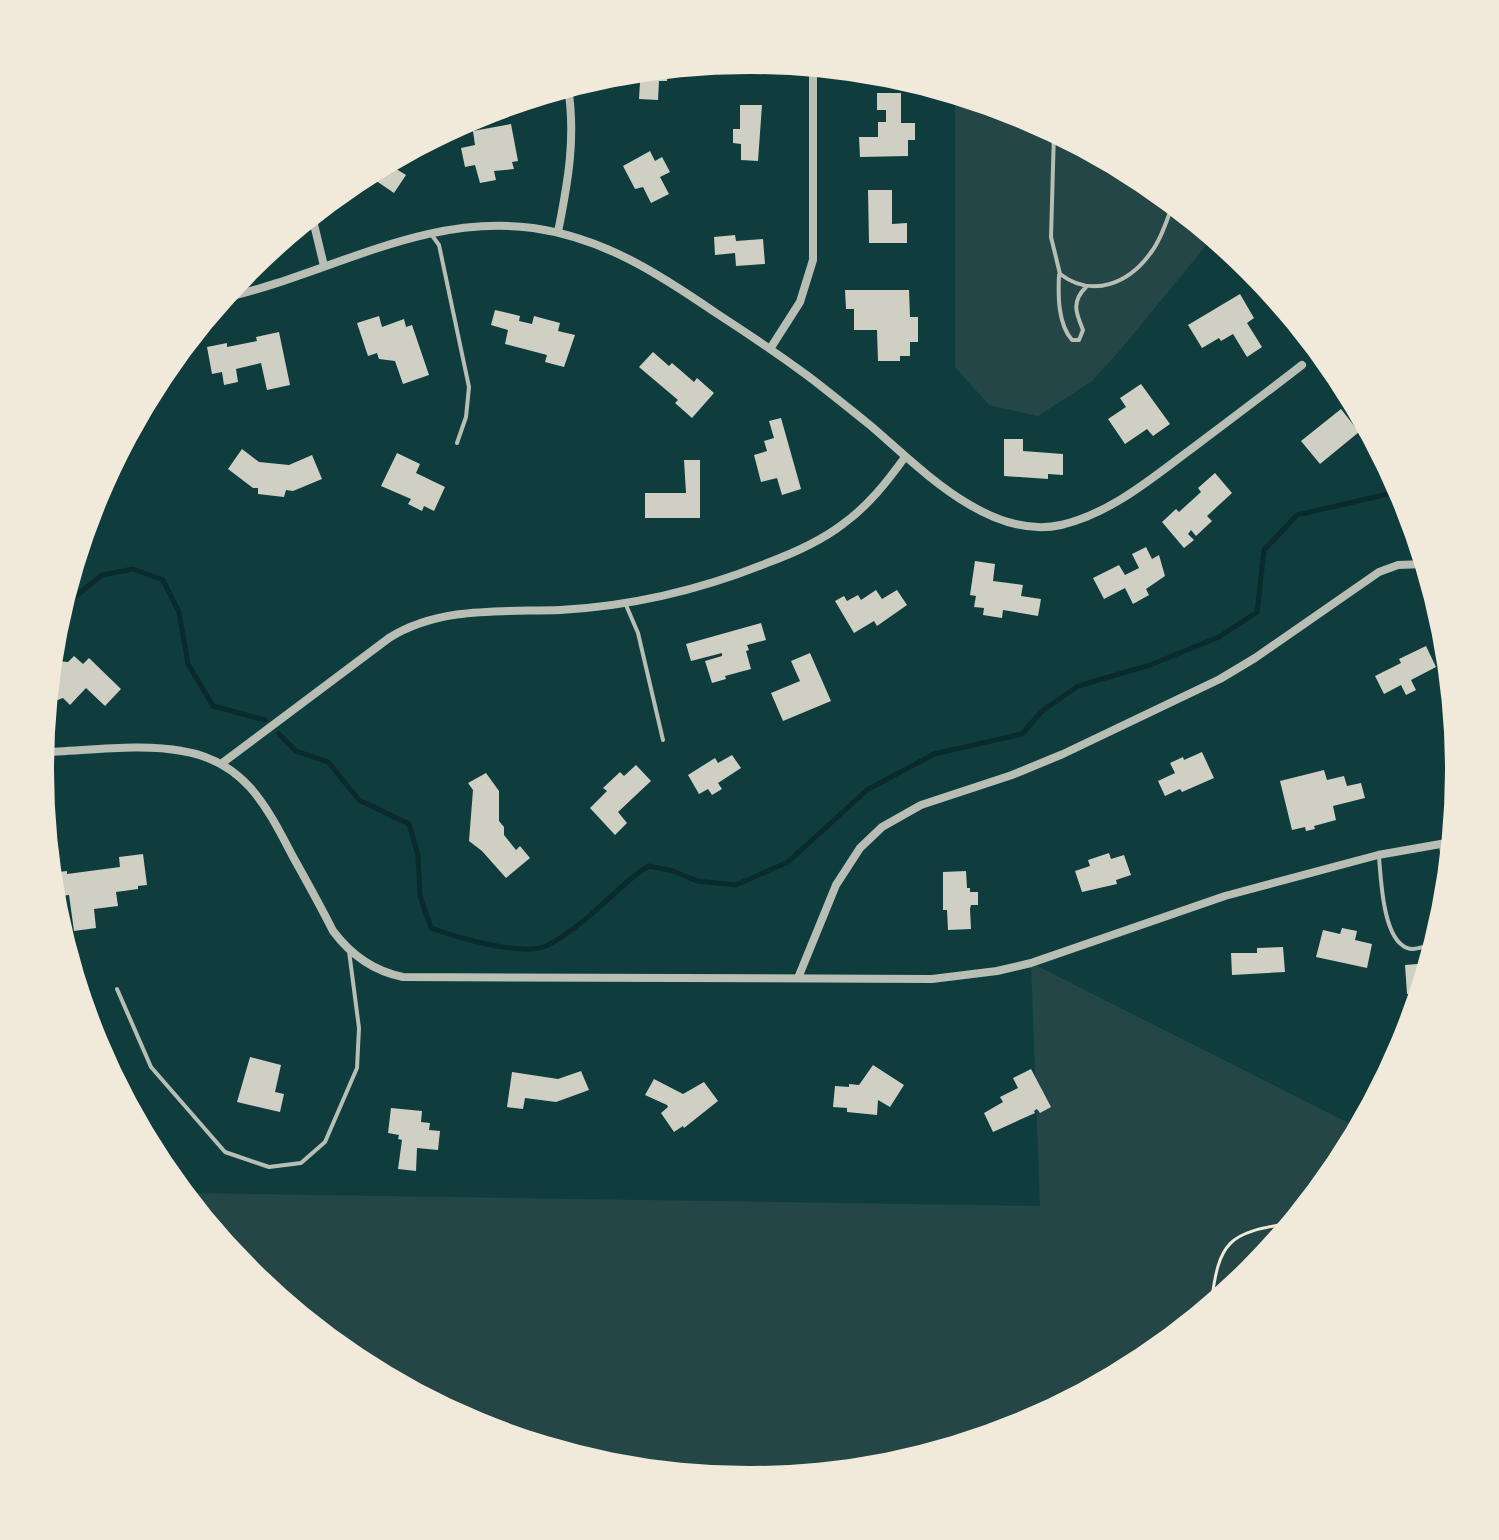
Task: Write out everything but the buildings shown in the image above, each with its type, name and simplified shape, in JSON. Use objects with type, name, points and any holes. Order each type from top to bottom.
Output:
[{"type":"street","points":[[770,349],[800,302],[813,260],[813,78]]},
{"type":"street","points":[[558,232],[572,153],[569,98]]},
{"type":"street","points":[[246,291],[430,232],[490,225],[558,232],[595,243],[645,265],[770,349],[862,419],[937,484],[981,510],[1028,525],[1061,525],[1098,511],[1138,489],[1302,365]]},
{"type":"street","points":[[315,227],[324,266]]},
{"type":"street","points":[[221,764],[389,638],[419,621],[453,614],[626,605],[721,580],[816,542],[860,510],[905,457]]},
{"type":"street","points":[[798,978],[836,885],[860,848],[882,827],[921,805],[1012,775],[1063,754],[1206,686],[1255,658],[1379,572],[1398,565],[1413,564]]},
{"type":"street","points":[[54,752],[165,749],[197,754],[221,764],[245,781],[264,802],[333,931],[348,949],[373,967],[403,977],[932,979],[997,971],[1031,963],[1225,896],[1378,855],[1441,844]]},
{"type":"lane","points":[[1054,144],[1051,237],[1060,274],[1058,294],[1062,314],[1066,333],[1072,340],[1079,340],[1083,330],[1074,304],[1086,287]]},
{"type":"lane","points":[[1060,274],[1070,282],[1086,287],[1100,287],[1123,279],[1138,269],[1154,249],[1168,215]]},
{"type":"lane","points":[[430,232],[439,245],[469,387],[466,417],[457,443]]},
{"type":"lane","points":[[626,605],[638,633],[663,740]]},
{"type":"lane","points":[[1378,855],[1384,905],[1393,933],[1402,946],[1414,950],[1422,948]]},
{"type":"lane","points":[[117,989],[151,1067],[225,1152],[269,1167],[301,1163],[325,1142],[357,1068],[359,1028],[348,949]]},
{"type":"path","points":[[1213,1289],[1215,1268],[1233,1240],[1250,1229],[1275,1225]]},
{"type":"shaded area","points":[[955,106],[1016,127],[1097,168],[1173,218],[1206,245],[1092,381],[1038,416],[989,405],[955,367]]},
{"type":"shaded area","points":[[1031,963],[1349,1123],[1301,1193],[1241,1262],[1173,1322],[1136,1348],[1057,1394],[973,1429],[885,1452],[795,1464],[750,1466],[659,1460],[569,1442],[483,1413],[402,1372],[326,1322],[258,1262],[198,1193],[1040,1206]]},
{"type":"waterway","points":[[279,734],[296,751],[328,762],[359,800],[409,824],[418,855],[420,896],[431,928],[506,948],[535,949],[570,931],[649,866],[697,881],[736,885],[788,862],[867,790],[934,754],[1022,734],[1042,711],[1078,686],[1150,665],[1219,637],[1257,612],[1264,550],[1297,515],[1388,494]]},
{"type":"waterway","points":[[77,595],[102,575],[133,569],[163,580],[179,612],[188,664],[213,706],[265,720]]}]
